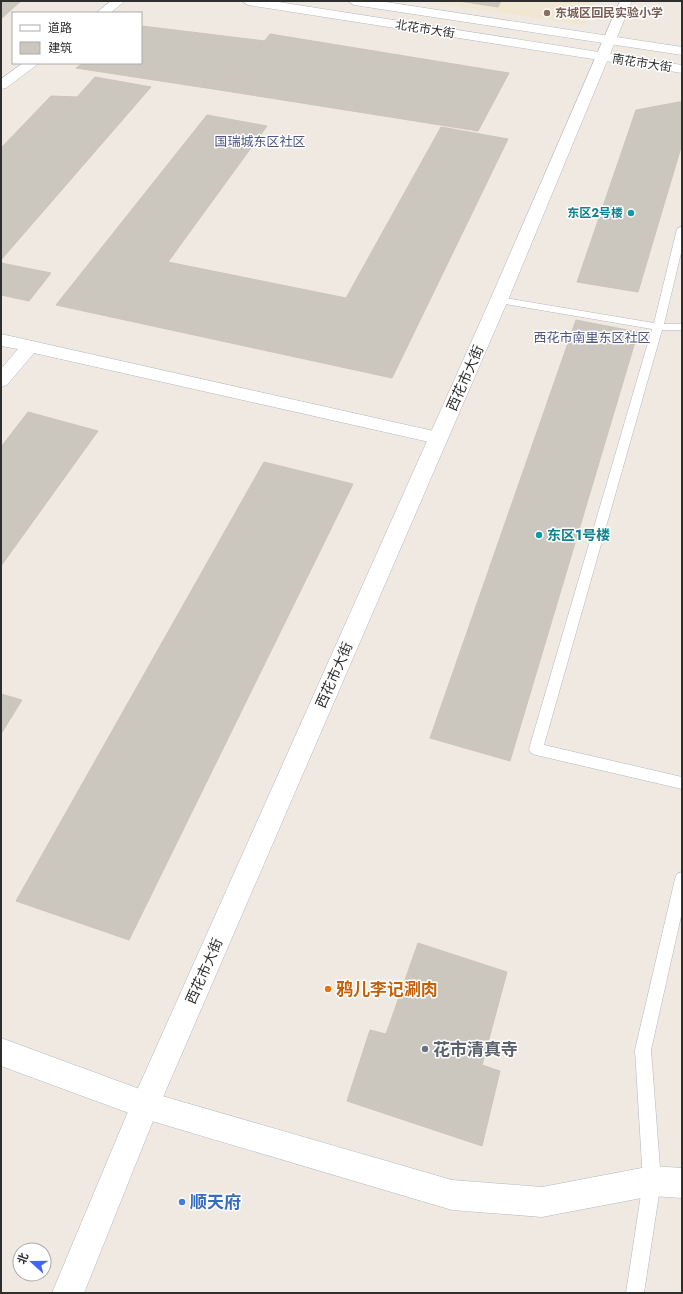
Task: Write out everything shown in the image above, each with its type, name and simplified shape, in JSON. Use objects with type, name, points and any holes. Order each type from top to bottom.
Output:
[{"type":"street","points":[[103,12],[119,1]]},
{"type":"street","name":"北花市大街","points":[[248,1],[605,48]]},
{"type":"street","name":"北花市大街","points":[[354,1],[605,48]]},
{"type":"street","name":"西花市大街","points":[[68,1293],[145,1105],[499,300],[626,1]]},
{"type":"street","name":"南花市大街","points":[[605,48],[682,51]]},
{"type":"street","name":"南花市大街","points":[[605,48],[682,69]]},
{"type":"street","points":[[1,85],[31,64]]},
{"type":"street","points":[[1,340],[438,438]]},
{"type":"street","points":[[1,381],[29,347]]},
{"type":"street","points":[[1,1052],[145,1105],[452,1195],[542,1202],[652,1181],[682,1183]]},
{"type":"lane","points":[[682,229],[658,327],[536,749],[682,783]]},
{"type":"lane","points":[[499,300],[658,327],[682,327]]},
{"type":"lane","points":[[634,1293],[652,1181],[643,1050],[682,879]]},
{"type":"shaded area","name":"东城区回民实验小学","points":[[423,1],[595,1],[585,25]]},
{"type":"building","points":[[1,1],[21,1],[1,19]]},
{"type":"building","points":[[459,1],[501,1],[498,7]]},
{"type":"building","points":[[142,26],[265,41],[226,91],[76,68],[82,64],[142,64]]},
{"type":"building","points":[[270,34],[509,73],[478,131],[226,91]]},
{"type":"building","points":[[95,77],[151,87],[1,260],[1,148],[51,96],[77,97]]},
{"type":"building","name":"东区2号楼","points":[[682,102],[682,144],[638,292],[577,282],[636,110]]},
{"type":"building","points":[[207,115],[267,126],[168,262],[346,298],[441,127],[508,139],[392,378],[56,305]]},
{"type":"building","points":[[1,263],[51,273],[29,301],[1,295]]},
{"type":"building","name":"东区1号楼","points":[[576,320],[638,332],[510,761],[430,738]]},
{"type":"building","points":[[28,412],[98,431],[1,566],[1,447]]},
{"type":"building","points":[[264,462],[353,484],[129,940],[16,901]]},
{"type":"building","points":[[1,694],[22,700],[1,734]]},
{"type":"building","name":"花市清真寺","points":[[418,943],[507,972],[482,1065],[500,1071],[482,1146],[347,1101],[370,1030],[386,1034]]},
{"type":"place","name":"东城区回民实验小学","points":[[547,13]]},
{"type":"place","name":"东区2号楼","points":[[631,213]]},
{"type":"place","name":"东区1号楼","points":[[539,535]]},
{"type":"place","name":"鸦儿李记涮肉","points":[[328,989]]},
{"type":"place","name":"花市清真寺","points":[[425,1049]]},
{"type":"place","name":"顺天府","points":[[182,1202]]},
{"type":"district","name":"国瑞城东区社区","points":[[260,141]]},
{"type":"district","name":"西花市南里东区社区","points":[[592,337]]}]
